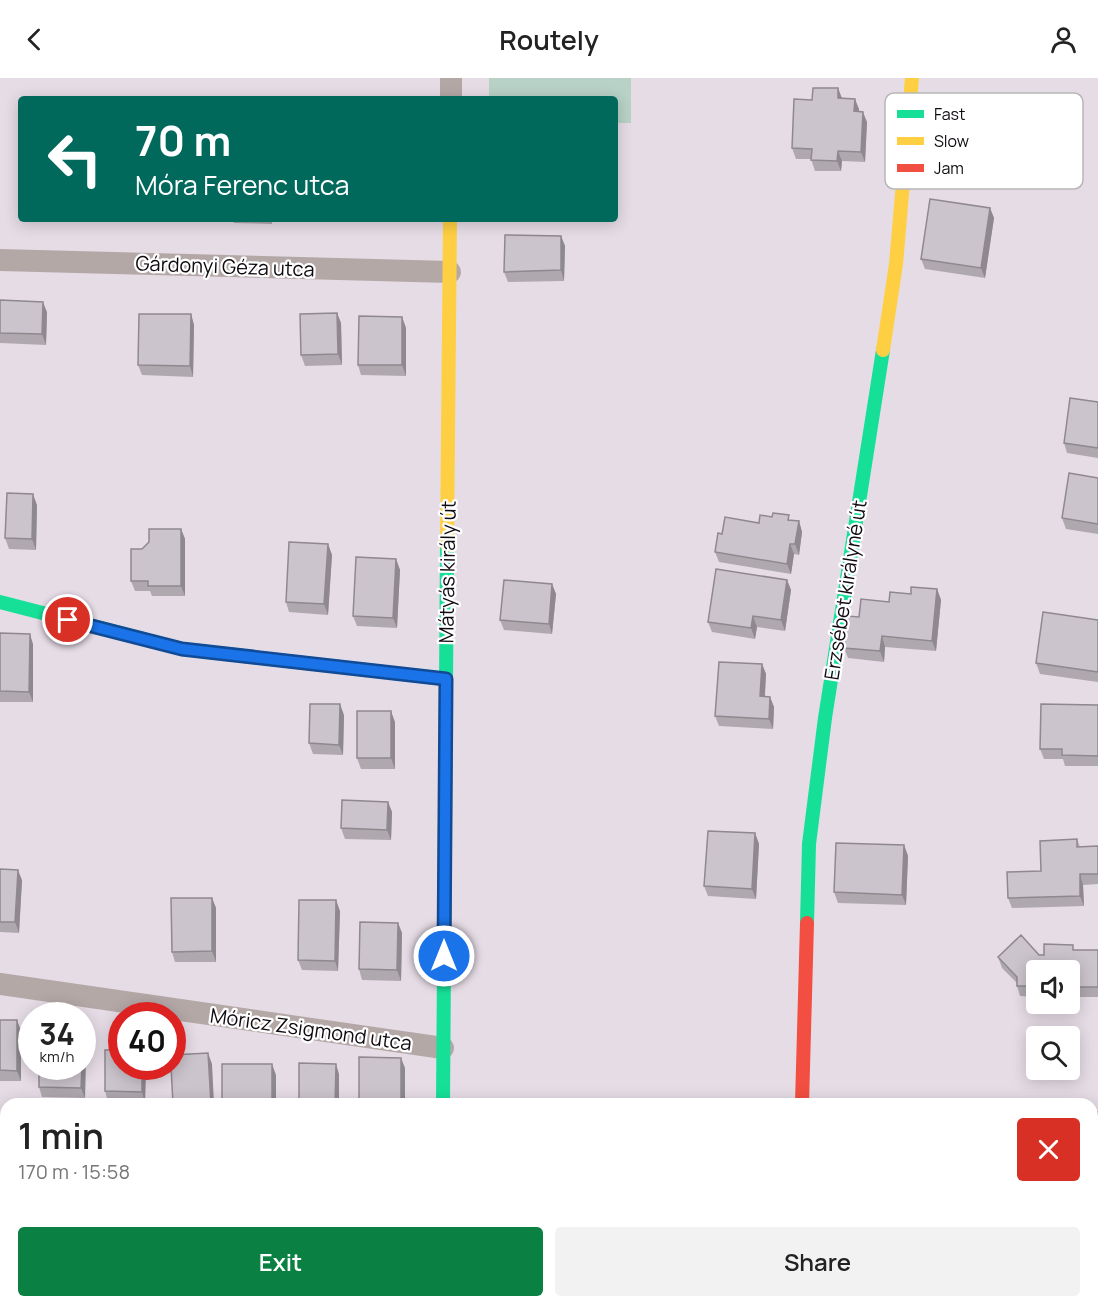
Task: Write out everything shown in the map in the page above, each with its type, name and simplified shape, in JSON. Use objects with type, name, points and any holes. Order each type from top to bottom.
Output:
[{"type":"street","points":[[451,78],[451,96]]},
{"type":"street","name":"Erzsébet királyné út","points":[[911,93],[912,78]]},
{"type":"street","name":"Erzsébet királyné út","points":[[802,1098],[809,844],[825,718],[896,264],[902,189]]},
{"type":"street","name":"Mátyás király út","points":[[443,1098],[450,222]]},
{"type":"street","name":"Gárdonyi Géza utca","points":[[0,260],[450,272]]},
{"type":"street","points":[[0,602],[182,649],[446,679]]},
{"type":"street","name":"Móricz Zsigmond utca","points":[[0,984],[443,1048]]},
{"type":"green space","points":[[489,78],[631,78],[631,123],[618,123],[618,96],[489,96]]},
{"type":"building","points":[[813,88],[838,88],[838,98],[855,99],[854,111],[863,112],[861,152],[838,151],[837,161],[811,160],[812,149],[792,148],[794,99],[812,100]]},
{"type":"building","points":[[930,199],[990,208],[981,268],[921,259]]},
{"type":"building","points":[[505,235],[561,236],[561,270],[504,272]]},
{"type":"building","points":[[0,300],[43,302],[42,334],[0,333]]},
{"type":"building","points":[[337,313],[338,354],[301,355],[300,314]]},
{"type":"building","points":[[139,314],[191,314],[190,366],[138,365]]},
{"type":"building","points":[[359,316],[402,317],[402,365],[358,365]]},
{"type":"building","points":[[1070,398],[1098,402],[1098,448],[1064,443]]},
{"type":"building","points":[[1069,473],[1098,478],[1098,524],[1062,518]]},
{"type":"building","points":[[7,493],[33,494],[32,539],[5,538]]},
{"type":"building","points":[[773,513],[789,515],[788,520],[799,521],[795,544],[790,544],[787,564],[715,552],[718,533],[722,534],[725,517],[759,523],[760,515],[772,517]]},
{"type":"building","points":[[149,529],[181,529],[181,586],[148,586],[148,581],[131,581],[131,549],[142,549],[149,542]]},
{"type":"building","points":[[289,542],[328,544],[324,604],[286,602]]},
{"type":"building","points":[[356,557],[396,559],[393,618],[353,616]]},
{"type":"building","points":[[716,569],[787,580],[781,620],[753,616],[751,628],[708,622]]},
{"type":"building","points":[[504,580],[552,584],[549,624],[500,620]]},
{"type":"building","points":[[911,587],[937,589],[932,641],[882,636],[880,651],[844,648],[847,616],[859,617],[861,599],[889,602],[890,592],[911,594]]},
{"type":"building","points":[[1043,612],[1098,620],[1098,672],[1036,663]]},
{"type":"building","points":[[0,633],[30,634],[29,692],[0,691]]},
{"type":"building","points":[[719,662],[762,664],[760,696],[770,697],[769,719],[715,716]]},
{"type":"building","points":[[310,704],[340,704],[339,745],[309,743]]},
{"type":"building","points":[[1041,704],[1098,705],[1098,756],[1062,755],[1062,749],[1040,749]]},
{"type":"building","points":[[357,711],[391,711],[391,758],[357,758]]},
{"type":"building","points":[[342,800],[388,802],[387,830],[341,828]]},
{"type":"building","points":[[708,831],[755,833],[752,889],[704,886]]},
{"type":"building","points":[[1077,839],[1077,847],[1098,846],[1098,874],[1080,874],[1080,896],[1008,898],[1007,872],[1041,871],[1040,841]]},
{"type":"building","points":[[836,843],[904,845],[902,895],[834,892]]},
{"type":"building","points":[[0,869],[18,870],[15,922],[0,922]]},
{"type":"building","points":[[171,898],[212,898],[212,951],[172,952]]},
{"type":"building","points":[[299,900],[336,900],[335,961],[298,960]]},
{"type":"building","points":[[360,922],[398,923],[397,970],[359,969]]},
{"type":"building","points":[[1021,935],[1039,955],[1044,955],[1044,944],[1073,945],[1073,950],[1098,950],[1098,987],[1080,987],[1080,960],[1026,960],[1026,986],[1017,986],[1017,977],[998,957]]},
{"type":"building","points":[[0,1020],[17,1020],[17,1071],[0,1070]]},
{"type":"building","points":[[105,1050],[108,1050],[108,1080],[142,1080],[142,1092],[105,1091]]},
{"type":"building","points":[[208,1053],[211,1098],[173,1098],[172,1080],[186,1080],[186,1054]]},
{"type":"building","points":[[359,1057],[401,1058],[401,1098],[359,1098]]},
{"type":"building","points":[[299,1063],[336,1064],[335,1098],[299,1098]]},
{"type":"building","points":[[222,1064],[272,1064],[272,1098],[222,1098]]},
{"type":"building","points":[[39,1080],[81,1080],[81,1088],[39,1087]]},
{"type":"traffic: fast","points":[[807,923],[809,844],[825,718],[883,350]]},
{"type":"traffic: fast","points":[[443,1098],[447,545]]},
{"type":"traffic: fast","points":[[0,602],[182,649],[446,679]]},
{"type":"traffic: slow","points":[[911,93],[912,78]]},
{"type":"traffic: slow","points":[[883,350],[896,264],[902,189]]},
{"type":"traffic: slow","points":[[447,545],[450,222]]},
{"type":"traffic: jam","points":[[802,1098],[807,923]]},
{"type":"route","points":[[68,620],[182,649],[446,679],[444,956]]}]
